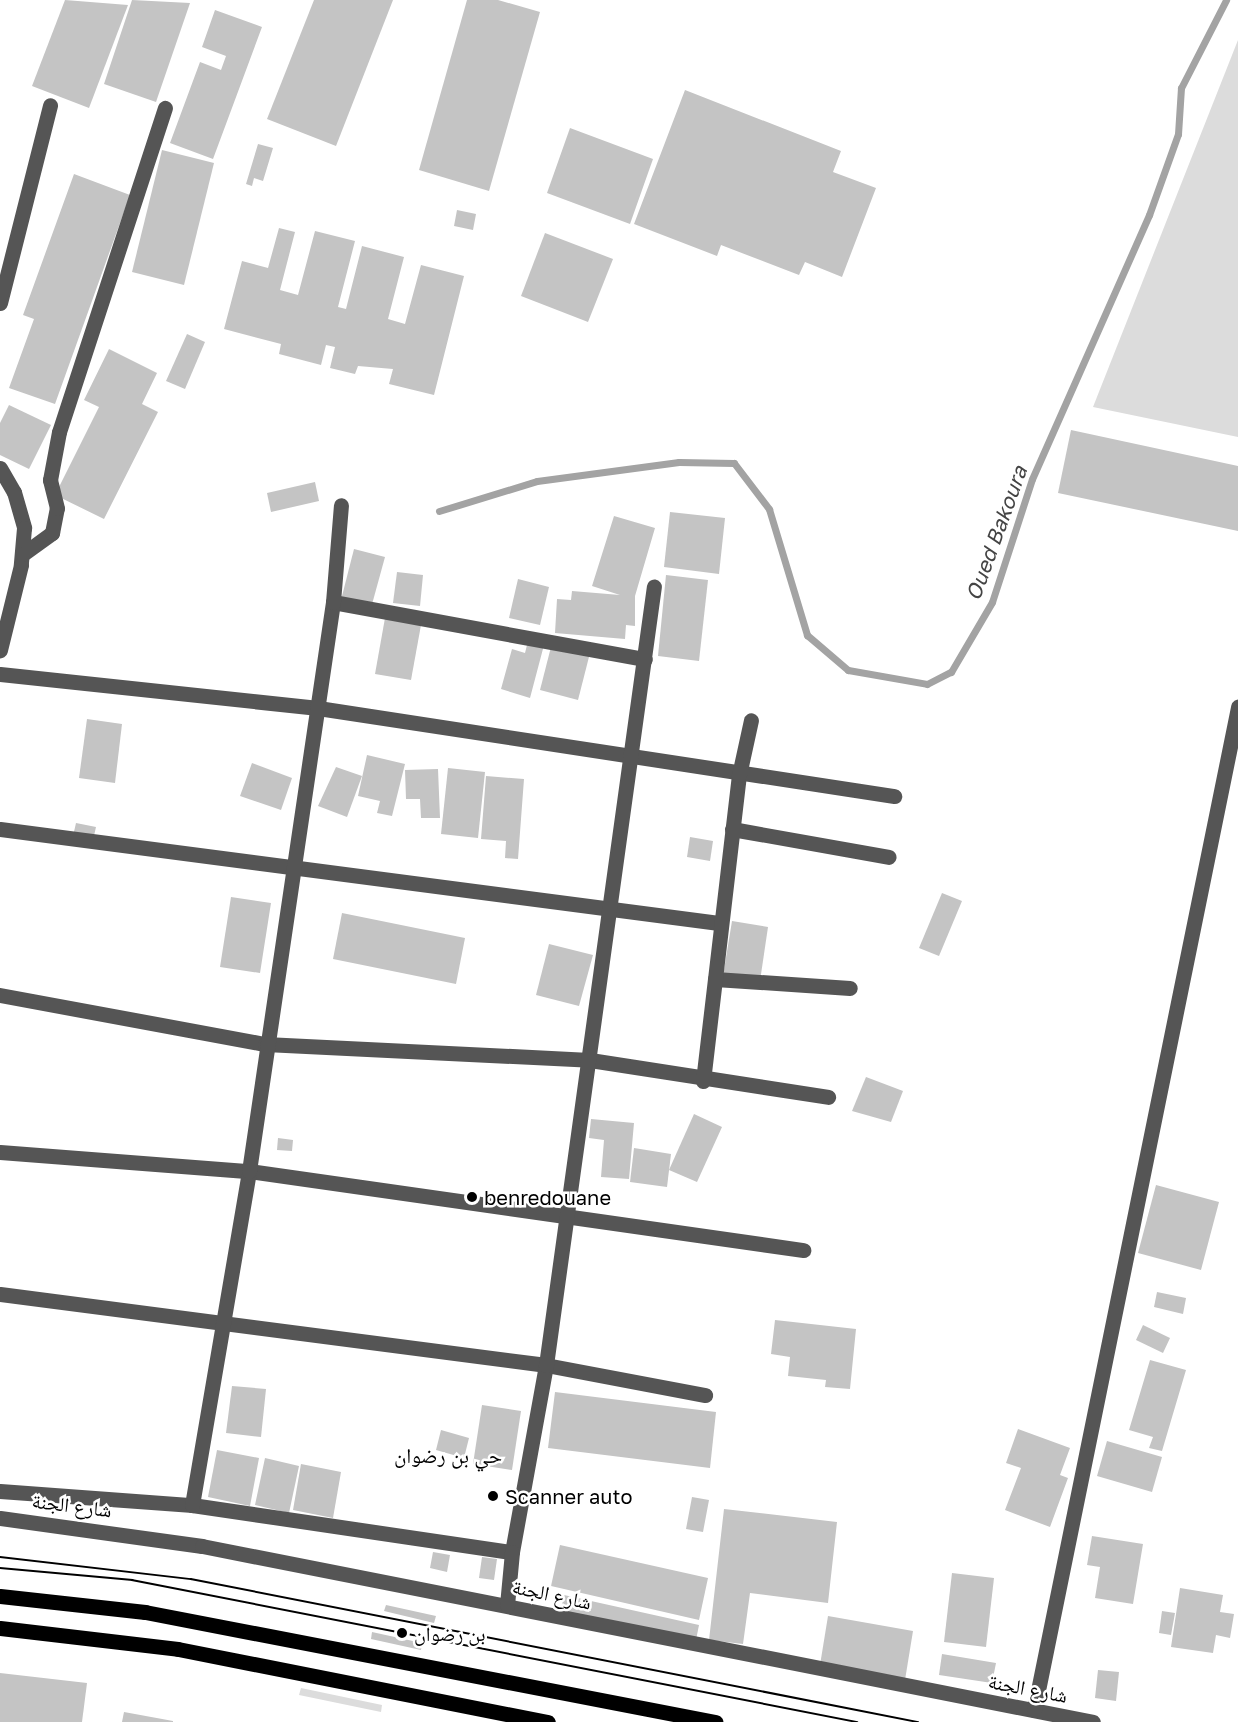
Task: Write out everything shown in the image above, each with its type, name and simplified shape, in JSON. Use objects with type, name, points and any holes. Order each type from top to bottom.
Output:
[{"type":"main road","points":[[0,1596],[145,1612],[715,1722]]},
{"type":"main road","points":[[0,1628],[178,1649],[548,1722]]},
{"type":"street","points":[[0,303],[50,105]]},
{"type":"street","points":[[23,554],[52,532],[57,508],[50,480],[59,432],[165,108]]},
{"type":"street","points":[[0,468],[20,510],[23,554],[7,592],[0,650]]},
{"type":"street","points":[[192,1505],[221,1319],[249,1171],[265,1044],[318,708],[333,602],[341,505]]},
{"type":"street","points":[[507,1605],[512,1552],[546,1365],[613,905],[628,755],[645,659],[654,586]]},
{"type":"street","points":[[333,602],[645,659]]},
{"type":"street","points":[[0,674],[318,708],[628,755],[739,775],[894,795]]},
{"type":"street","points":[[1034,1710],[1238,707]]},
{"type":"street","points":[[703,1081],[739,775],[751,720]]},
{"type":"street","points":[[0,829],[293,868],[613,905],[720,923]]},
{"type":"street","points":[[732,829],[889,857]]},
{"type":"street","points":[[715,980],[850,988]]},
{"type":"street","points":[[0,995],[265,1044],[590,1060],[703,1081],[828,1097]]},
{"type":"street","points":[[0,1152],[249,1171],[566,1220],[803,1250]]},
{"type":"street","points":[[0,1294],[221,1319],[546,1365],[705,1395]]},
{"type":"street","points":[[0,1491],[192,1505],[512,1552]]},
{"type":"street","name":"شارع الجنة","points":[[0,1518],[202,1546],[1093,1722]]},
{"type":"shaded area","points":[[1238,40],[1238,437],[1093,407]]},
{"type":"shaded area","points":[[301,1688],[382,1705],[381,1712],[299,1695]]},
{"type":"building","points":[[65,0],[128,5],[89,108],[32,86]]},
{"type":"building","points":[[132,0],[190,3],[156,102],[104,84]]},
{"type":"building","points":[[314,0],[393,0],[336,146],[267,119]]},
{"type":"building","points":[[467,0],[498,0],[540,12],[489,191],[419,170]]},
{"type":"building","points":[[215,10],[262,27],[213,159],[170,143],[200,62],[221,70],[226,56],[202,47]]},
{"type":"building","points":[[685,90],[841,151],[833,172],[876,188],[842,277],[805,262],[799,275],[721,245],[717,256],[634,224]]},
{"type":"building","points":[[570,128],[653,159],[630,224],[547,193]]},
{"type":"building","points":[[258,144],[273,148],[263,181],[254,178],[252,186],[246,184]]},
{"type":"building","points":[[162,150],[214,163],[184,285],[132,272]]},
{"type":"building","points":[[74,174],[130,195],[55,404],[9,388],[34,319],[23,315]]},
{"type":"building","points":[[457,210],[476,214],[473,230],[454,226]]},
{"type":"building","points":[[279,228],[295,232],[280,290],[298,295],[315,231],[355,241],[338,307],[346,309],[362,246],[404,257],[388,319],[405,324],[421,265],[464,276],[434,395],[389,384],[393,369],[358,366],[355,374],[330,368],[335,347],[326,345],[321,365],[279,354],[281,344],[224,329],[242,261],[268,268]]},
{"type":"building","points":[[545,233],[613,259],[588,322],[521,296]]},
{"type":"building","points":[[187,334],[205,342],[185,389],[166,381]]},
{"type":"building","points":[[109,349],[157,373],[142,404],[158,412],[104,519],[55,495],[99,407],[84,400]]},
{"type":"building","points":[[9,405],[51,425],[29,469],[0,455],[0,423]]},
{"type":"building","points":[[1071,430],[1238,466],[1238,531],[1058,493]]},
{"type":"building","points":[[315,482],[319,501],[271,512],[267,493]]},
{"type":"building","points":[[670,512],[725,518],[719,574],[664,567]]},
{"type":"building","points":[[614,516],[655,528],[635,596],[635,626],[626,625],[625,639],[555,633],[557,599],[571,600],[572,591],[620,595],[592,586]]},
{"type":"building","points":[[354,549],[385,557],[371,608],[341,600]]},
{"type":"building","points":[[397,572],[423,575],[420,606],[393,603]]},
{"type":"building","points":[[666,575],[708,580],[699,661],[658,656]]},
{"type":"building","points":[[518,579],[549,587],[540,625],[509,618]]},
{"type":"building","points":[[385,618],[421,625],[411,680],[375,674]]},
{"type":"building","points":[[528,641],[544,645],[530,698],[501,689],[512,649],[525,653]]},
{"type":"building","points":[[552,643],[590,653],[578,700],[540,690]]},
{"type":"building","points":[[87,719],[122,724],[115,783],[79,778]]},
{"type":"building","points":[[367,755],[405,764],[392,816],[377,813],[380,801],[358,796]]},
{"type":"building","points":[[252,763],[292,778],[281,810],[240,796]]},
{"type":"building","points":[[336,767],[362,776],[347,817],[318,806]]},
{"type":"building","points":[[448,768],[485,772],[478,838],[441,834]]},
{"type":"building","points":[[438,769],[440,818],[421,818],[420,799],[406,799],[405,770]]},
{"type":"building","points":[[486,776],[524,779],[518,859],[505,858],[506,841],[481,839]]},
{"type":"building","points":[[76,823],[96,827],[93,840],[73,836]]},
{"type":"building","points":[[690,837],[713,841],[710,861],[687,857]]},
{"type":"building","points":[[942,893],[962,901],[939,956],[919,948]]},
{"type":"building","points":[[231,897],[271,903],[260,973],[220,967]]},
{"type":"building","points":[[342,913],[465,938],[456,984],[333,959]]},
{"type":"building","points":[[732,921],[768,927],[760,981],[723,976]]},
{"type":"building","points":[[549,944],[593,955],[579,1006],[536,995]]},
{"type":"building","points":[[866,1077],[903,1091],[891,1122],[852,1111]]},
{"type":"building","points":[[694,1114],[722,1127],[697,1182],[669,1170]]},
{"type":"building","points":[[591,1119],[634,1123],[629,1179],[601,1177],[604,1140],[589,1138]]},
{"type":"building","points":[[278,1138],[293,1140],[292,1151],[277,1150]]},
{"type":"building","points":[[634,1148],[671,1154],[667,1187],[630,1182]]},
{"type":"building","points":[[1156,1185],[1219,1202],[1201,1270],[1138,1253]]},
{"type":"building","points":[[1157,1292],[1186,1298],[1183,1314],[1154,1307]]},
{"type":"building","points":[[775,1320],[856,1329],[850,1389],[825,1387],[826,1380],[788,1376],[790,1357],[771,1354]]},
{"type":"building","points":[[1143,1325],[1170,1338],[1163,1353],[1136,1340]]},
{"type":"building","points":[[1150,1360],[1186,1370],[1162,1451],[1149,1448],[1153,1437],[1129,1430]]},
{"type":"building","points":[[232,1386],[266,1389],[261,1437],[226,1433]]},
{"type":"building","points":[[555,1392],[716,1412],[710,1468],[548,1448]]},
{"type":"building","points":[[482,1405],[521,1411],[512,1470],[473,1464]]},
{"type":"building","points":[[1018,1429],[1070,1448],[1060,1475],[1068,1478],[1050,1527],[1005,1510],[1021,1468],[1006,1463]]},
{"type":"building","points":[[441,1430],[469,1438],[464,1458],[436,1450]]},
{"type":"building","points":[[1107,1441],[1162,1457],[1152,1492],[1097,1476]]},
{"type":"building","points":[[217,1450],[259,1458],[250,1506],[208,1497]]},
{"type":"building","points":[[265,1458],[299,1466],[289,1513],[255,1505]]},
{"type":"building","points":[[301,1464],[341,1472],[333,1518],[293,1510]]},
{"type":"building","points":[[692,1497],[709,1500],[703,1532],[686,1529]]},
{"type":"building","points":[[724,1509],[837,1522],[828,1603],[750,1593],[743,1644],[709,1640]]},
{"type":"building","points":[[1092,1536],[1143,1544],[1133,1604],[1095,1598],[1100,1567],[1087,1565]]},
{"type":"building","points":[[560,1545],[708,1578],[699,1620],[551,1586]]},
{"type":"building","points":[[433,1552],[450,1555],[447,1572],[430,1568]]},
{"type":"building","points":[[482,1557],[497,1559],[494,1580],[479,1578]]},
{"type":"building","points":[[952,1573],[994,1578],[986,1647],[944,1642]]},
{"type":"building","points":[[1180,1588],[1223,1595],[1220,1612],[1234,1614],[1230,1638],[1216,1635],[1213,1653],[1171,1647]]},
{"type":"building","points":[[564,1595],[699,1625],[695,1645],[560,1614]]},
{"type":"building","points":[[386,1605],[436,1616],[434,1623],[384,1611]]},
{"type":"building","points":[[1162,1611],[1175,1613],[1171,1635],[1159,1633]]},
{"type":"building","points":[[828,1616],[913,1631],[905,1680],[820,1665]]},
{"type":"building","points":[[372,1632],[422,1643],[421,1650],[371,1639]]},
{"type":"building","points":[[942,1654],[996,1663],[992,1683],[939,1675]]},
{"type":"building","points":[[1098,1670],[1119,1672],[1116,1701],[1095,1698]]},
{"type":"building","points":[[0,1673],[87,1683],[82,1722],[0,1722]]},
{"type":"building","points":[[124,1712],[173,1721],[173,1722],[122,1722]]},
{"type":"waterway","name":"Oued Bakoura","points":[[439,511],[537,481],[679,462],[734,463],[769,509],[807,635],[848,670],[927,684],[951,672],[992,602],[1032,479],[1149,215],[1178,134],[1181,88],[1226,0]]},
{"type":"tram line","points":[[0,1557],[191,1579],[918,1722]]},
{"type":"tram line","points":[[0,1568],[132,1580],[857,1722]]},
{"type":"place","name":"benredouane","points":[[472,1197]]},
{"type":"place","name":"Scanner auto","points":[[493,1496]]},
{"type":"place","name":"بن رضوان","points":[[402,1633]]},
{"type":"district","name":"حي بن رضوان","points":[[448,1455]]}]
